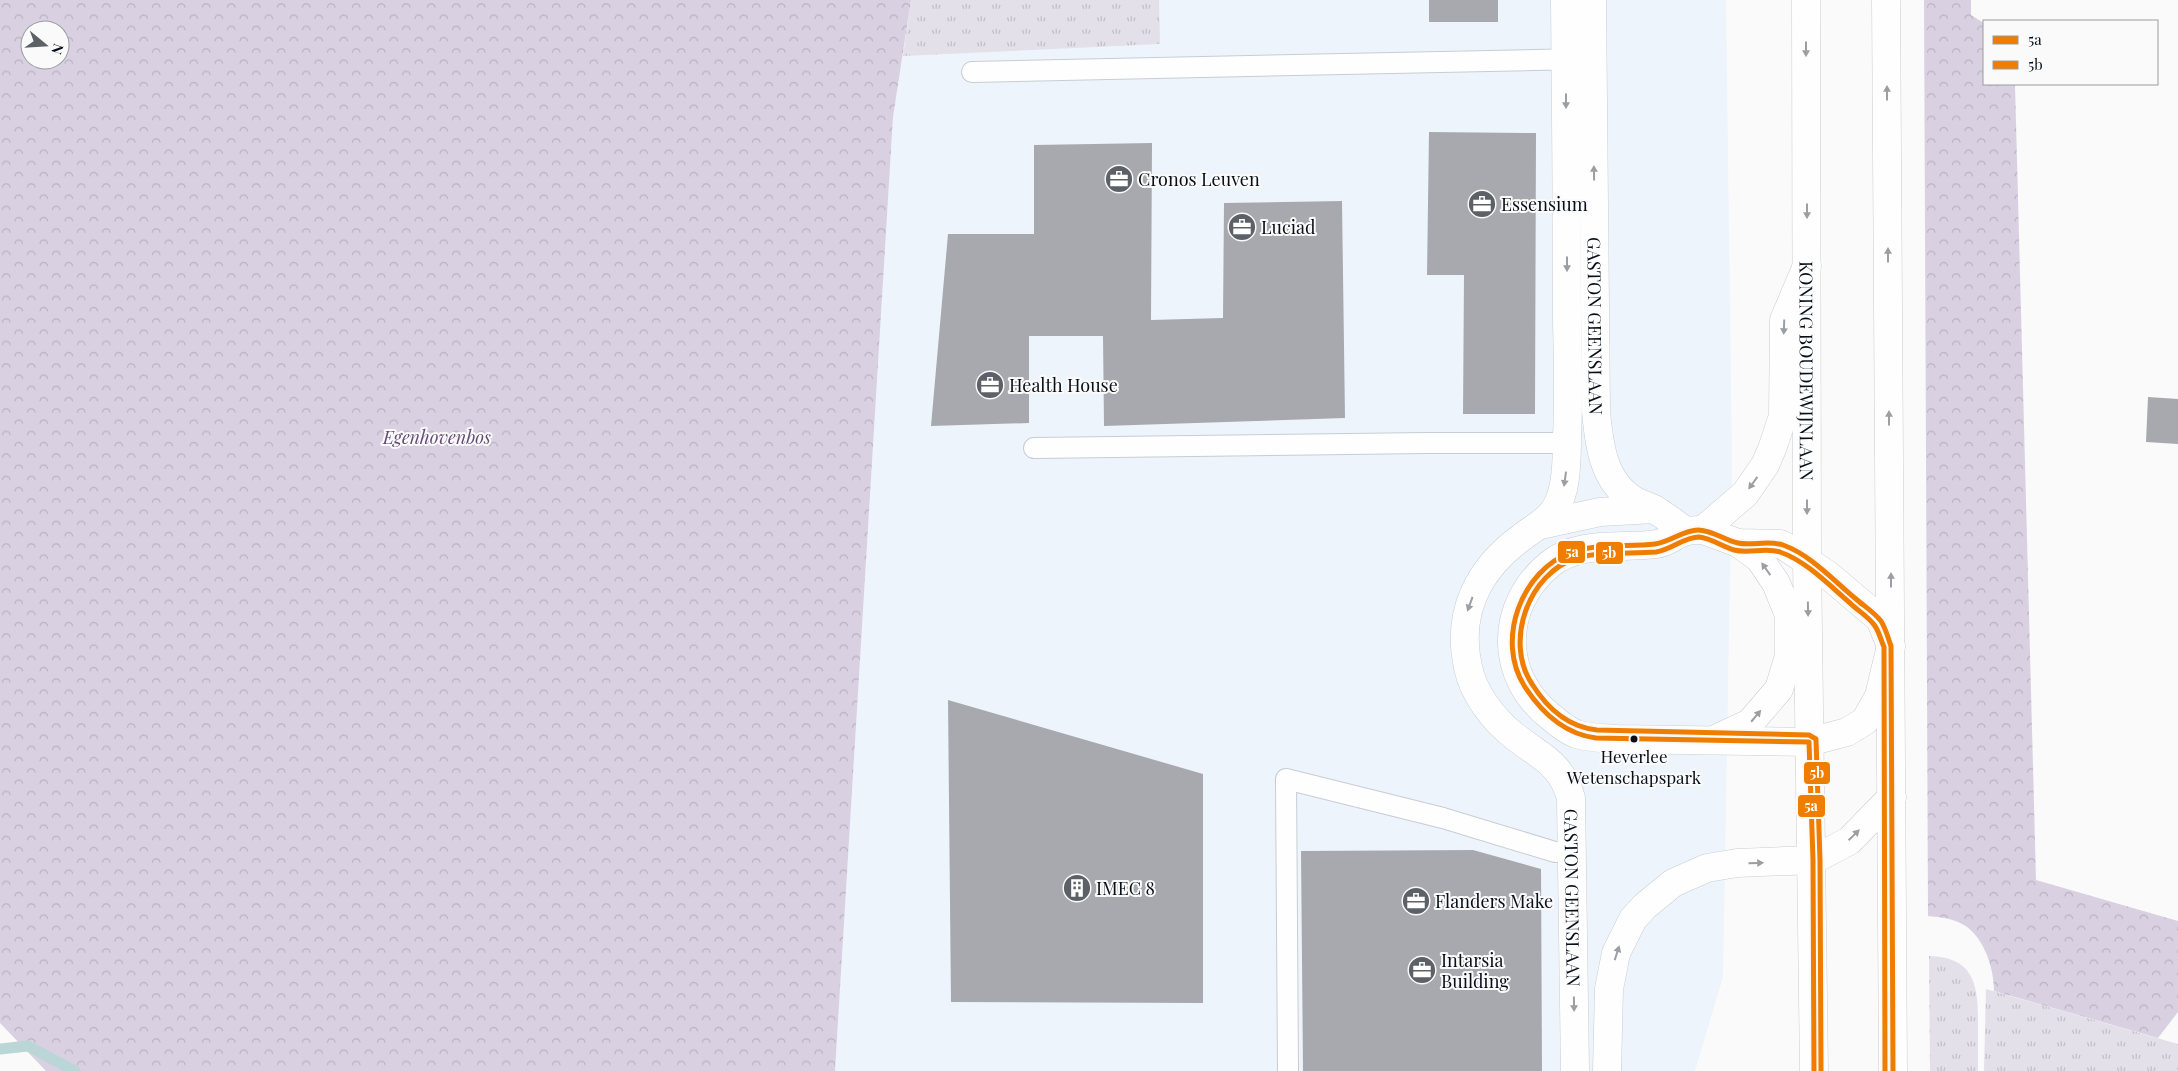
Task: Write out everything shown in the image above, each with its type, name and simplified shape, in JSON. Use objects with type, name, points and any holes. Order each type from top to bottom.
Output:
[{"type":"main road","name":"GASTON GEENSLAAN","points":[[1565,0],[1567,443],[1562,491],[1554,513],[1505,550],[1482,577],[1468,609],[1465,622],[1465,638],[1468,667],[1478,694],[1496,720],[1515,737],[1547,758],[1557,768],[1565,781],[1571,798],[1575,1071]]},
{"type":"main road","name":"GASTON GEENSLAAN","points":[[1592,0],[1596,411],[1599,446],[1606,466],[1614,480],[1634,500],[1694,530],[1738,543],[1781,544],[1807,560],[1828,575],[1880,619],[1891,646]]},
{"type":"main road","name":"KONING BOUDEWIJNLAAN","points":[[1806,0],[1807,560],[1809,742],[1813,860],[1814,1071]]},
{"type":"main road","points":[[1886,0],[1893,1071]]},
{"type":"main road","points":[[1807,266],[1784,320],[1783,416],[1765,465],[1745,494],[1694,530],[1658,544],[1627,545],[1577,551],[1550,564],[1528,591],[1516,614],[1511,651],[1521,685],[1538,708],[1575,733],[1587,737],[1809,742],[1847,732],[1865,721],[1879,696],[1891,646]]},
{"type":"main road","name":"GASTON GEENSLAAN","points":[[1540,525],[1600,512],[1654,509]]},
{"type":"main road","points":[[1715,740],[1750,723],[1779,689],[1789,656],[1789,616],[1776,582],[1759,558],[1738,543]]},
{"type":"main road","name":"GASTON GEENSLAAN","points":[[1608,1071],[1609,989],[1616,953],[1633,919],[1645,906],[1673,883],[1707,868],[1737,864],[1813,860],[1849,841],[1892,797]]},
{"type":"lane","points":[[972,72],[1593,59]]},
{"type":"lane","points":[[1034,448],[1567,443]]},
{"type":"lane","points":[[1288,1071],[1286,779],[1443,818],[1555,852]]},
{"type":"shaded area","points":[[911,0],[1726,0],[1732,458],[1723,977],[1695,1071],[835,1071],[893,117]]},
{"type":"green space","name":"Egenhovenbos","points":[[0,0],[911,0],[893,117],[835,1071],[46,1071],[0,1023]]},
{"type":"green space","points":[[911,0],[1159,0],[1160,44],[903,56]]},
{"type":"green space","points":[[1924,0],[1971,0],[1971,15],[1983,22],[1983,85],[2015,85],[2036,880],[2178,921],[2178,1012],[2158,1038],[1994,991],[1989,961],[1974,934],[1967,927],[1955,921],[1928,916]]},
{"type":"green space","points":[[1929,956],[1956,962],[1965,968],[1971,976],[1975,986],[1978,1010],[1978,1071],[1930,1071]]},
{"type":"green space","points":[[1986,989],[2178,1044],[2178,1071],[1984,1071]]},
{"type":"building","points":[[1429,0],[1498,0],[1498,22],[1429,22]]},
{"type":"building","name":"Essensium","points":[[1429,132],[1536,133],[1535,414],[1463,414],[1464,275],[1427,275]]},
{"type":"building","points":[[1152,143],[1151,320],[1223,318],[1224,203],[1342,201],[1345,418],[1104,426],[1103,336],[1029,336],[1029,423],[931,426],[948,234],[1034,234],[1034,145]]},
{"type":"building","points":[[2148,397],[2178,399],[2178,444],[2146,442]]},
{"type":"building","name":"IMEC 8","points":[[948,700],[1203,774],[1203,1003],[951,1002]]},
{"type":"building","name":"Intarsia Building","points":[[1473,850],[1541,869],[1542,1071],[1303,1071],[1301,851]]},
{"type":"waterway","points":[[0,1049],[28,1046],[75,1071]]},
{"type":"transit line","name":"5a","points":[[1814,1071],[1813,860],[1809,742],[1596,738],[1574,732],[1555,721],[1525,687],[1516,669],[1513,629],[1518,609],[1527,590],[1539,574],[1554,561],[1572,552],[1603,546],[1655,544],[1687,532],[1698,530],[1703,530],[1738,543],[1783,545],[1812,561],[1881,621],[1891,646],[1893,1071]]},
{"type":"transit line","name":"5b","points":[[1821,1071],[1820,860],[1816,739],[1809,735],[1597,730],[1577,725],[1559,715],[1544,701],[1532,684],[1524,667],[1520,649],[1521,630],[1526,611],[1534,593],[1545,578],[1560,566],[1577,558],[1596,554],[1662,551],[1688,539],[1699,537],[1740,551],[1769,550],[1780,552],[1808,567],[1875,626],[1884,647],[1885,1071]]},
{"type":"place","name":"Cronos Leuven","points":[[1119,179]]},
{"type":"place","name":"Essensium","points":[[1482,204]]},
{"type":"place","name":"Luciad","points":[[1242,227]]},
{"type":"place","name":"Health House","points":[[990,385]]},
{"type":"place","name":"Heverlee Wetenschapspark","points":[[1634,739]]},
{"type":"place","name":"IMEC 8","points":[[1077,888]]},
{"type":"place","name":"Flanders Make","points":[[1416,901]]},
{"type":"place","name":"Intarsia Building","points":[[1422,970]]}]
